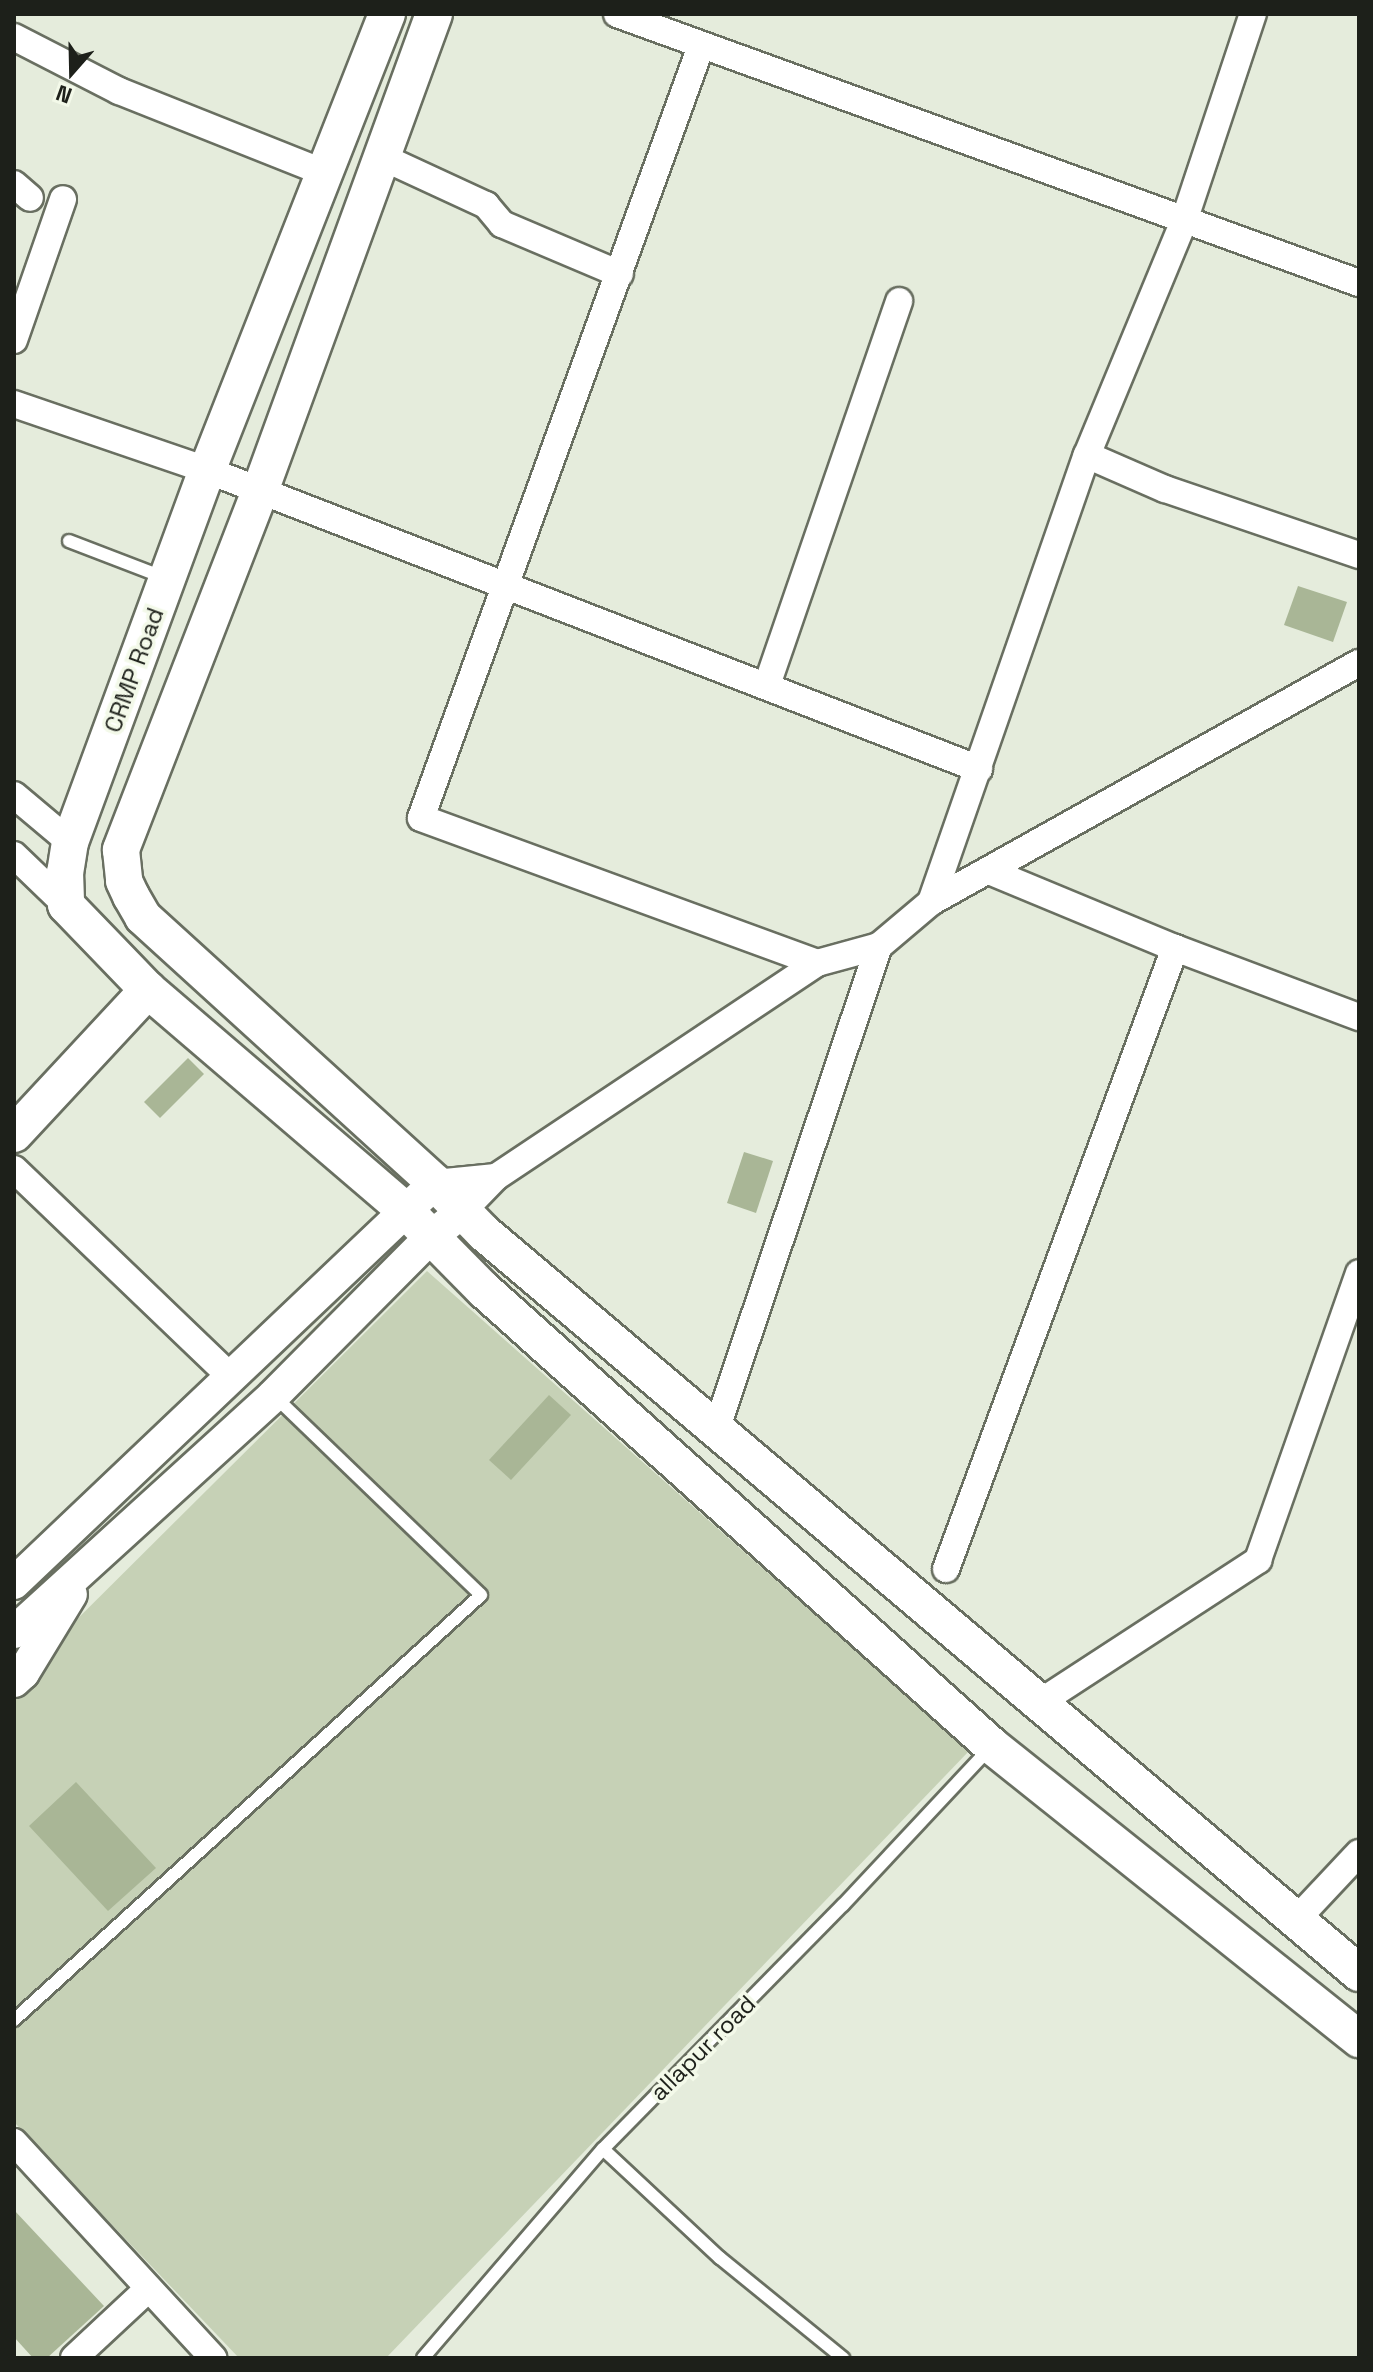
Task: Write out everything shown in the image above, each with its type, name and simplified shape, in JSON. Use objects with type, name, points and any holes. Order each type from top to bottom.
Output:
[{"type":"main road","name":"CRMP Road","points":[[66,905],[65,872],[70,842],[207,470],[387,14]]},
{"type":"main road","points":[[434,14],[260,491],[121,850],[124,881],[143,917],[435,1183],[484,1233],[1359,1973]]},
{"type":"main road","points":[[66,905],[148,990],[405,1210],[484,1290],[992,1746],[1359,2039]]},
{"type":"main road","points":[[14,1134],[148,990]]},
{"type":"street","points":[[617,14],[1359,283]]},
{"type":"street","points":[[931,902],[1087,455],[1185,218],[1253,14]]},
{"type":"street","points":[[14,37],[119,91],[323,172]]},
{"type":"street","points":[[701,46],[421,818],[817,963]]},
{"type":"street","points":[[382,157],[486,205],[502,224],[620,274]]},
{"type":"street","points":[[14,340],[63,199]]},
{"type":"street","points":[[767,685],[899,301]]},
{"type":"street","points":[[14,404],[207,470],[979,769]]},
{"type":"street","points":[[1087,455],[1165,489],[1359,555]]},
{"type":"street","points":[[14,1632],[273,1396],[431,1237],[463,1211],[496,1177],[817,963],[879,946],[931,902],[1354,671]]},
{"type":"street","points":[[14,795],[70,842]]},
{"type":"street","points":[[14,855],[66,905]]},
{"type":"street","points":[[989,871],[1175,948],[1359,1017]]},
{"type":"street","points":[[716,1430],[879,946]]},
{"type":"street","points":[[946,1569],[1175,948]]},
{"type":"street","points":[[14,1169],[230,1376]]},
{"type":"street","points":[[20,1569],[66,1534],[435,1183],[496,1177]]},
{"type":"street","points":[[1039,1703],[1258,1560],[1359,1273]]},
{"type":"street","points":[[14,1681],[23,1673],[91,1561]]},
{"type":"street","points":[[1296,1920],[1359,1853]]},
{"type":"street","points":[[14,2142],[213,2358]]},
{"type":"street","points":[[74,2358],[148,2289]]},
{"type":"lane","points":[[69,541],[167,578]]},
{"type":"lane","points":[[14,2020],[481,1595],[273,1396]]},
{"type":"lane","name":"allapur road","points":[[423,2358],[603,2149],[843,1905],[992,1746]]},
{"type":"lane","points":[[603,2149],[720,2258],[843,2358]]},
{"type":"green space","points":[[427,1271],[969,1751],[386,2358],[239,2358],[14,2122],[14,1682]]},
{"type":"building","points":[[1298,586],[1347,602],[1333,642],[1284,625]]},
{"type":"building","points":[[188,1058],[204,1074],[160,1118],[144,1102]]},
{"type":"building","points":[[744,1152],[773,1161],[756,1213],[727,1203]]},
{"type":"building","points":[[549,1395],[571,1415],[511,1480],[489,1460]]},
{"type":"building","points":[[76,1782],[156,1868],[108,1911],[29,1826]]},
{"type":"building","points":[[14,2210],[104,2306],[47,2358],[33,2358],[14,2337]]}]
